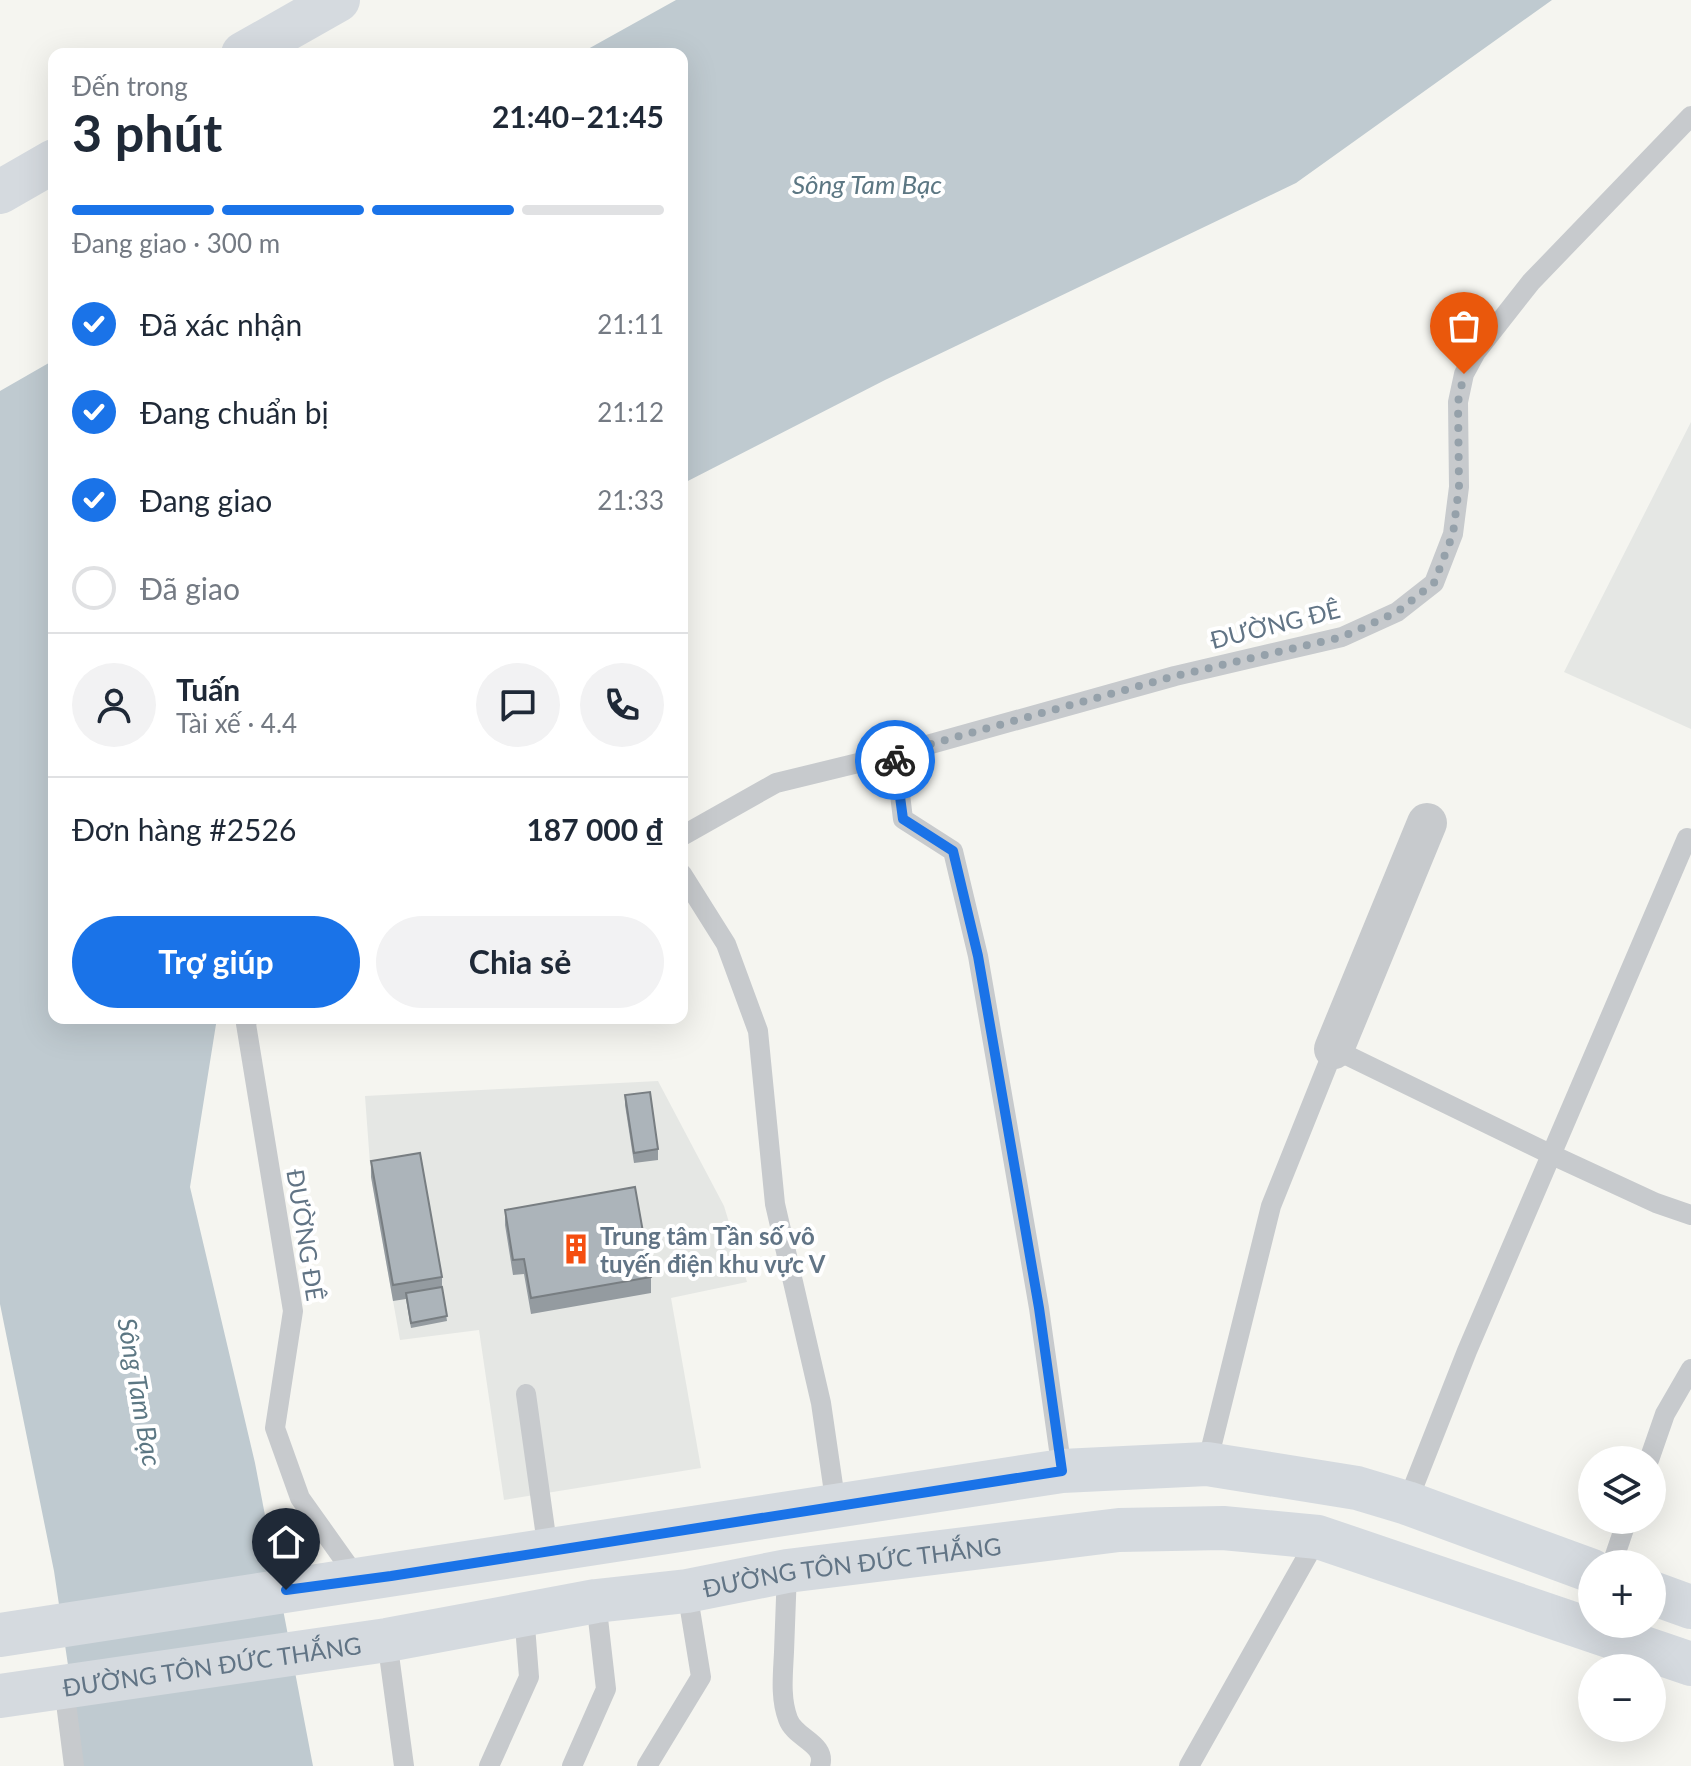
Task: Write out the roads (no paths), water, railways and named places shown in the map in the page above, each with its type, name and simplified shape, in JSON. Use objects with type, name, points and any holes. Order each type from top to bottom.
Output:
[{"type":"main road","points":[[254,48],[338,0]]},
{"type":"main road","points":[[0,192],[48,164]]},
{"type":"main road","points":[[0,1635],[1062,1471],[1207,1464],[1357,1488],[1407,1503],[1578,1566]]},
{"type":"main road","name":"ĐƯỜNG TÔN ĐỨC THẮNG","points":[[0,1696],[387,1640],[524,1613],[687,1591],[787,1571],[1119,1530],[1223,1528],[1318,1537],[1691,1664]]},
{"type":"street","points":[[1334,1049],[1427,823]]},
{"type":"lane","name":"ĐƯỜNG ĐÊ","points":[[688,833],[776,783],[895,754],[1175,676],[1342,637],[1397,612],[1434,583],[1453,534],[1459,487],[1458,402],[1464,374],[1476,352],[1531,282],[1691,116]]},
{"type":"lane","points":[[895,754],[903,819],[953,851],[978,956],[1039,1308],[1062,1471]]},
{"type":"lane","points":[[1407,1503],[1467,1351],[1687,838]]},
{"type":"lane","points":[[688,884],[726,944],[758,1031],[775,1204],[821,1403],[836,1506]]},
{"type":"lane","name":"ĐƯỜNG ĐÊ","points":[[246,1024],[293,1311],[275,1428],[300,1498],[359,1581]]},
{"type":"lane","points":[[1207,1464],[1271,1206],[1334,1049],[1550,1154],[1656,1203],[1691,1215]]},
{"type":"lane","points":[[1654,1446],[1665,1414],[1691,1369]]},
{"type":"lane","points":[[526,1394],[548,1551]]},
{"type":"lane","points":[[1189,1766],[1318,1537]]},
{"type":"lane","points":[[787,1571],[782,1697],[793,1729],[816,1747],[821,1755],[820,1766]]},
{"type":"lane","points":[[647,1766],[701,1677],[687,1591]]},
{"type":"lane","points":[[572,1766],[606,1689],[596,1601]]},
{"type":"lane","points":[[489,1766],[529,1677],[524,1613]]},
{"type":"lane","points":[[387,1640],[404,1766]]},
{"type":"lane","points":[[67,1687],[74,1766]]},
{"type":"water","name":"Sông Tam Bạc","points":[[676,0],[1552,0],[1296,183],[885,380],[688,481],[688,48],[590,48]]},
{"type":"water","name":"Sông Tam Bạc","points":[[48,363],[48,1024],[216,1024],[190,1187],[255,1463],[313,1766],[83,1766],[54,1571],[0,1304],[0,391]]},
{"type":"place","name":"Trung tâm Tần số vô tuyến điện khu vực V","points":[[576,1249]]}]
